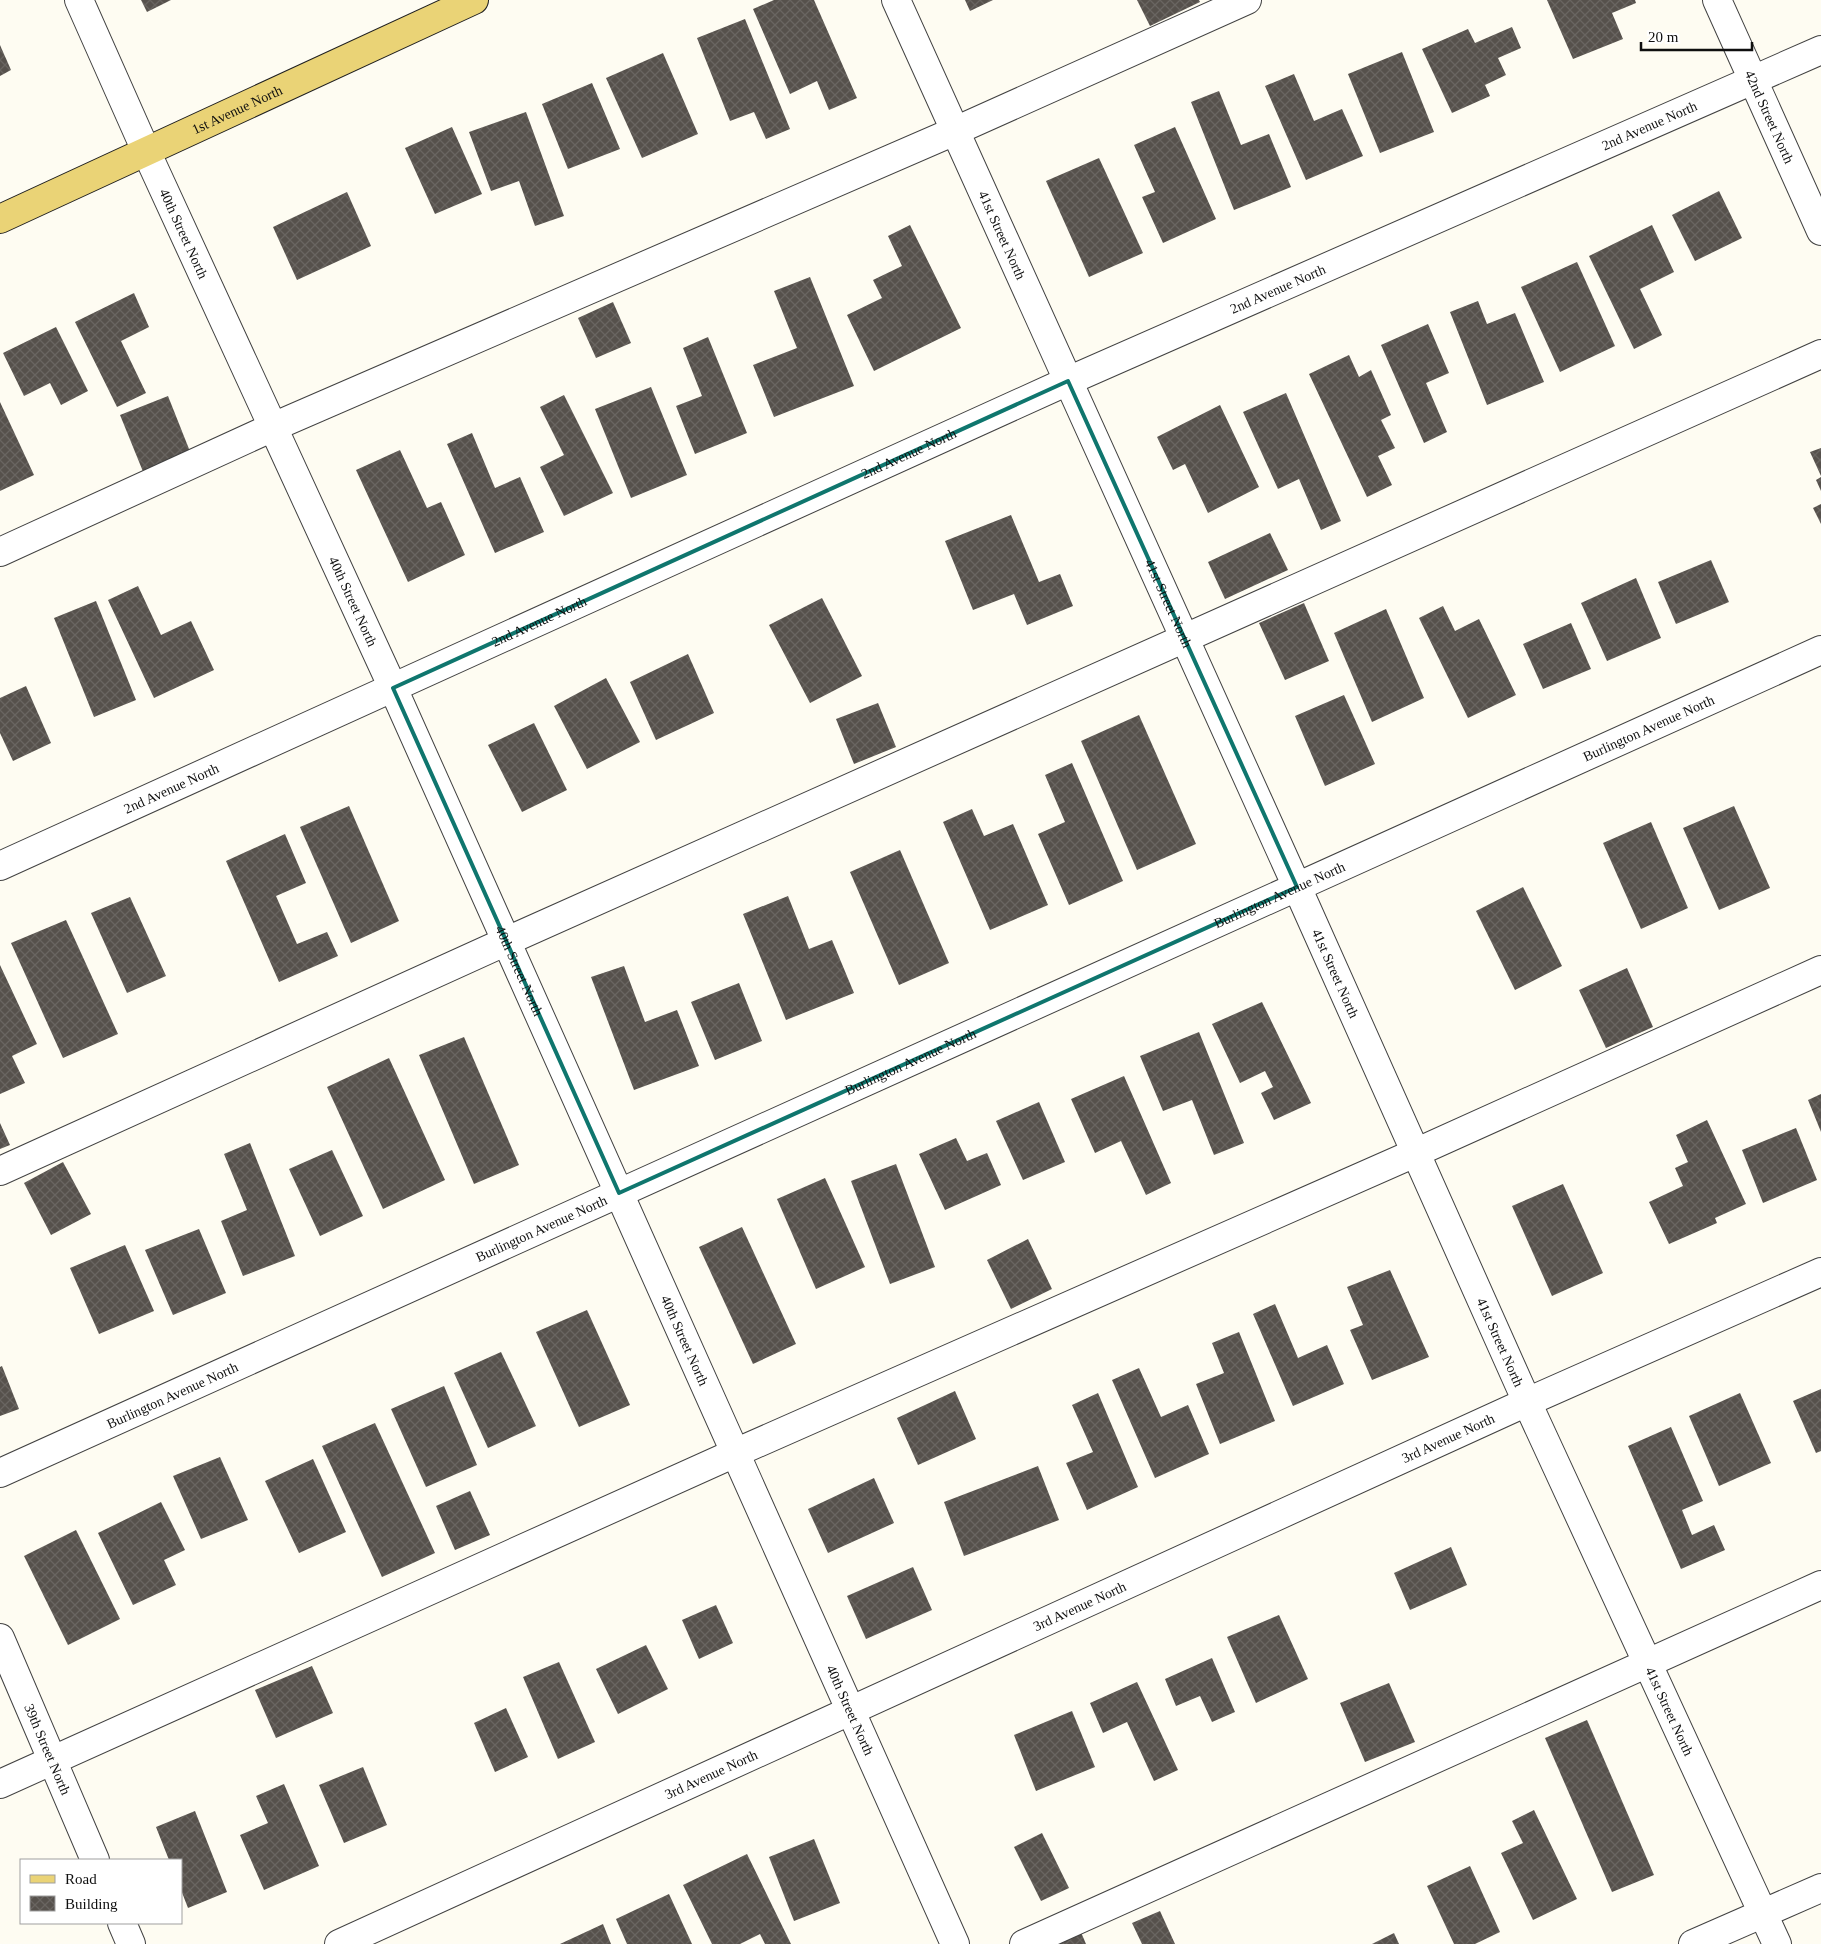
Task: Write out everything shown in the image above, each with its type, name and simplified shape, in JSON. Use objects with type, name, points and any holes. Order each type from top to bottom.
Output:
[{"type":"main road","name":"1st Avenue North","points":[[0,219],[474,0]]},
{"type":"street","name":"40th Street North","points":[[79,0],[393,688],[955,1944]]},
{"type":"street","name":"41st Street North","points":[[896,0],[1297,887],[1527,1402],[1777,1944]]},
{"type":"street","points":[[0,552],[274,427],[955,131],[1247,0]]},
{"type":"street","name":"42nd Street North","points":[[1717,0],[1821,231]]},
{"type":"street","name":"2nd Avenue North","points":[[0,866],[1068,381],[1821,50]]},
{"type":"street","points":[[0,1171],[1821,354]]},
{"type":"street","name":"Burlington Avenue North","points":[[0,1473],[1821,650]]},
{"type":"street","points":[[0,1784],[735,1453],[1415,1153],[1821,970]]},
{"type":"street","name":"3rd Avenue North","points":[[339,1944],[852,1712],[1527,1402],[1821,1272]]},
{"type":"street","points":[[1024,1944],[1821,1585]]},
{"type":"street","name":"39th Street North","points":[[0,1638],[95,1859]]},
{"type":"street","points":[[1694,1944],[1821,1888]]},
{"type":"street","points":[[122,1924],[131,1944]]},
{"type":"highlighted area","points":[[1068,381],[1297,887],[619,1193],[393,688]]},
{"type":"building","points":[[141,0],[171,0],[147,12]]},
{"type":"building","points":[[774,0],[814,0],[857,98],[829,110],[817,81],[790,94],[753,9]]},
{"type":"building","points":[[965,0],[993,0],[970,11]]},
{"type":"building","points":[[1137,0],[1199,0],[1200,2],[1150,26]]},
{"type":"building","points":[[1547,0],[1635,0],[1636,3],[1612,13],[1623,39],[1573,59]]},
{"type":"building","points":[[745,19],[790,129],[766,139],[754,112],[730,121],[697,38]]},
{"type":"building","points":[[1512,27],[1521,48],[1498,58],[1506,75],[1485,85],[1490,96],[1452,113],[1422,49],[1468,29],[1475,43]]},
{"type":"building","points":[[0,45],[11,70],[0,76]]},
{"type":"building","points":[[1402,52],[1434,132],[1380,153],[1348,74]]},
{"type":"building","points":[[663,53],[698,134],[642,158],[606,78]]},
{"type":"building","points":[[1294,74],[1314,121],[1342,109],[1363,156],[1306,180],[1265,86]]},
{"type":"building","points":[[592,83],[620,149],[568,169],[542,104]]},
{"type":"building","points":[[1219,91],[1241,145],[1269,134],[1291,187],[1234,210],[1191,102]]},
{"type":"building","points":[[526,112],[564,216],[535,226],[519,181],[491,191],[469,132]]},
{"type":"building","points":[[452,127],[482,194],[435,214],[405,148]]},
{"type":"building","points":[[1175,127],[1216,219],[1163,243],[1142,197],[1155,192],[1134,145]]},
{"type":"building","points":[[1099,158],[1143,253],[1089,277],[1046,181]]},
{"type":"building","points":[[1719,191],[1742,238],[1695,261],[1672,215]]},
{"type":"building","points":[[347,192],[371,246],[297,280],[273,227]]},
{"type":"building","points":[[910,225],[961,328],[874,371],[847,315],[882,298],[873,280],[902,266],[888,236]]},
{"type":"building","points":[[1652,225],[1674,272],[1640,289],[1662,335],[1634,349],[1589,256]]},
{"type":"building","points":[[1577,262],[1615,346],[1560,372],[1521,287]]},
{"type":"building","points":[[810,277],[854,386],[774,417],[753,365],[797,348],[774,291]]},
{"type":"building","points":[[134,293],[149,327],[121,341],[146,393],[117,407],[75,322]]},
{"type":"building","points":[[1478,301],[1487,324],[1515,313],[1544,382],[1487,405],[1450,312]]},
{"type":"building","points":[[613,302],[631,343],[596,358],[578,318]]},
{"type":"building","points":[[1428,324],[1449,373],[1426,383],[1447,432],[1424,443],[1381,345]]},
{"type":"building","points":[[56,327],[88,391],[61,405],[50,383],[24,396],[3,353]]},
{"type":"building","points":[[708,337],[747,433],[695,454],[676,406],[702,396],[683,348]]},
{"type":"building","points":[[1349,355],[1359,377],[1371,370],[1391,415],[1381,420],[1395,448],[1378,456],[1392,485],[1367,497],[1309,374]]},
{"type":"building","points":[[651,387],[687,475],[631,498],[595,409]]},
{"type":"building","points":[[1286,393],[1341,521],[1321,530],[1299,479],[1278,489],[1243,412]]},
{"type":"building","points":[[564,395],[613,493],[564,516],[540,467],[564,455],[540,407]]},
{"type":"building","points":[[168,396],[191,454],[144,474],[120,415]]},
{"type":"building","points":[[0,402],[34,475],[0,491]]},
{"type":"building","points":[[1220,405],[1259,487],[1208,513],[1185,464],[1173,470],[1157,437]]},
{"type":"building","points":[[472,433],[495,488],[520,477],[544,532],[495,553],[447,444]]},
{"type":"building","points":[[1821,448],[1821,476],[1810,452]]},
{"type":"building","points":[[400,450],[427,508],[441,502],[465,555],[408,582],[356,470]]},
{"type":"building","points":[[1821,477],[1821,491],[1816,480]]},
{"type":"building","points":[[1821,504],[1821,524],[1813,508]]},
{"type":"building","points":[[1011,515],[1039,582],[1060,574],[1073,606],[1027,625],[1014,594],[973,610],[945,541]]},
{"type":"building","points":[[1270,533],[1288,570],[1225,599],[1208,562]]},
{"type":"building","points":[[1711,560],[1729,602],[1676,624],[1658,582]]},
{"type":"building","points":[[1636,578],[1661,638],[1607,661],[1581,603]]},
{"type":"building","points":[[138,586],[161,635],[191,621],[214,670],[154,698],[108,600]]},
{"type":"building","points":[[822,598],[862,676],[810,703],[769,625]]},
{"type":"building","points":[[96,601],[136,700],[94,717],[54,618]]},
{"type":"building","points":[[1304,603],[1329,661],[1285,680],[1259,623]]},
{"type":"building","points":[[1443,606],[1455,631],[1479,619],[1516,695],[1468,718],[1419,618]]},
{"type":"building","points":[[1386,609],[1424,698],[1372,722],[1334,633]]},
{"type":"building","points":[[1571,623],[1591,669],[1543,689],[1523,644]]},
{"type":"building","points":[[688,654],[714,713],[656,740],[630,682]]},
{"type":"building","points":[[606,678],[640,742],[587,769],[554,706]]},
{"type":"building","points":[[26,686],[51,743],[13,761],[0,733],[0,698]]},
{"type":"building","points":[[1344,695],[1375,764],[1325,786],[1295,716]]},
{"type":"building","points":[[878,703],[896,747],[854,764],[836,719]]},
{"type":"building","points":[[1139,715],[1196,844],[1137,870],[1081,741]]},
{"type":"building","points":[[534,723],[567,790],[522,812],[488,745]]},
{"type":"building","points":[[1072,763],[1123,881],[1069,905],[1038,834],[1065,822],[1045,775]]},
{"type":"building","points":[[349,806],[399,921],[351,943],[300,827]]},
{"type":"building","points":[[1734,806],[1770,888],[1719,910],[1683,828]]},
{"type":"building","points":[[972,809],[984,836],[1013,824],[1048,905],[990,930],[943,822]]},
{"type":"building","points":[[1651,822],[1688,908],[1641,929],[1603,843]]},
{"type":"building","points":[[285,834],[306,883],[276,896],[297,944],[327,932],[338,956],[279,982],[226,861]]},
{"type":"building","points":[[900,850],[949,963],[899,985],[850,872]]},
{"type":"building","points":[[1523,887],[1562,966],[1515,990],[1476,911]]},
{"type":"building","points":[[788,896],[809,949],[832,940],[854,993],[786,1020],[743,914]]},
{"type":"building","points":[[130,897],[166,976],[127,993],[91,913]]},
{"type":"building","points":[[66,920],[118,1034],[63,1058],[11,943]]},
{"type":"building","points":[[0,965],[37,1044],[12,1056],[25,1083],[0,1094]]},
{"type":"building","points":[[624,966],[645,1022],[677,1010],[699,1066],[634,1090],[591,977]]},
{"type":"building","points":[[1627,968],[1653,1027],[1606,1048],[1579,990]]},
{"type":"building","points":[[739,983],[762,1041],[715,1060],[691,1002]]},
{"type":"building","points":[[1262,1002],[1311,1103],[1274,1120],[1261,1093],[1273,1087],[1265,1071],[1240,1083],[1212,1024]]},
{"type":"building","points":[[1199,1032],[1244,1143],[1214,1155],[1192,1100],[1163,1111],[1140,1056]]},
{"type":"building","points":[[464,1037],[519,1165],[474,1184],[419,1055]]},
{"type":"building","points":[[389,1058],[445,1180],[383,1209],[327,1087]]},
{"type":"building","points":[[1124,1076],[1171,1183],[1146,1195],[1121,1141],[1095,1153],[1071,1099]]},
{"type":"building","points":[[1821,1094],[1821,1132],[1808,1100]]},
{"type":"building","points":[[1039,1102],[1065,1162],[1023,1180],[996,1121]]},
{"type":"building","points":[[1707,1120],[1746,1204],[1715,1218],[1717,1223],[1669,1244],[1649,1202],[1683,1186],[1675,1168],[1688,1162],[1676,1135]]},
{"type":"building","points":[[0,1123],[10,1145],[0,1149]]},
{"type":"building","points":[[1796,1128],[1817,1180],[1763,1203],[1742,1150]]},
{"type":"building","points":[[956,1138],[967,1161],[987,1153],[1001,1185],[945,1210],[919,1154]]},
{"type":"building","points":[[250,1143],[295,1256],[243,1276],[221,1221],[247,1210],[224,1154]]},
{"type":"building","points":[[332,1150],[363,1216],[320,1236],[289,1169]]},
{"type":"building","points":[[63,1162],[91,1214],[51,1235],[24,1183]]},
{"type":"building","points":[[896,1164],[935,1267],[890,1284],[851,1181]]},
{"type":"building","points":[[825,1178],[865,1267],[816,1289],[777,1199]]},
{"type":"building","points":[[1563,1184],[1603,1273],[1552,1296],[1512,1206]]},
{"type":"building","points":[[742,1227],[796,1344],[753,1364],[699,1247]]},
{"type":"building","points":[[199,1229],[226,1293],[173,1315],[145,1250]]},
{"type":"building","points":[[1028,1239],[1052,1289],[1011,1309],[987,1260]]},
{"type":"building","points":[[125,1245],[154,1311],[99,1334],[70,1268]]},
{"type":"building","points":[[1390,1270],[1429,1357],[1372,1380],[1350,1330],[1363,1325],[1347,1287]]},
{"type":"building","points":[[1275,1304],[1298,1358],[1327,1345],[1344,1384],[1293,1406],[1253,1314]]},
{"type":"building","points":[[587,1310],[630,1405],[579,1427],[536,1332]]},
{"type":"building","points":[[1239,1332],[1275,1421],[1220,1444],[1196,1384],[1224,1373],[1212,1343]]},
{"type":"building","points":[[501,1352],[536,1426],[488,1448],[454,1373]]},
{"type":"building","points":[[2,1366],[19,1409],[0,1416],[0,1367]]},
{"type":"building","points":[[1139,1368],[1161,1417],[1188,1405],[1209,1454],[1155,1478],[1112,1380]]},
{"type":"building","points":[[444,1386],[477,1465],[426,1487],[391,1409]]},
{"type":"building","points":[[1821,1389],[1821,1451],[1816,1453],[1793,1401]]},
{"type":"building","points":[[955,1391],[976,1439],[918,1465],[897,1418]]},
{"type":"building","points":[[1098,1393],[1138,1487],[1087,1510],[1066,1463],[1093,1452],[1072,1405]]},
{"type":"building","points":[[1740,1393],[1771,1463],[1719,1486],[1689,1416]]},
{"type":"building","points":[[375,1423],[435,1553],[382,1577],[322,1446]]},
{"type":"building","points":[[1671,1427],[1703,1501],[1682,1510],[1692,1535],[1714,1525],[1725,1550],[1681,1569],[1628,1446]]},
{"type":"building","points":[[220,1457],[248,1520],[201,1539],[173,1476]]},
{"type":"building","points":[[313,1459],[346,1532],[299,1553],[265,1481]]},
{"type":"building","points":[[1038,1466],[1059,1520],[964,1556],[944,1502]]},
{"type":"building","points":[[874,1478],[894,1523],[828,1553],[808,1509]]},
{"type":"building","points":[[470,1491],[490,1535],[455,1550],[436,1506]]},
{"type":"building","points":[[161,1502],[185,1550],[164,1560],[176,1585],[133,1605],[98,1533]]},
{"type":"building","points":[[76,1530],[120,1619],[68,1645],[24,1556]]},
{"type":"building","points":[[1451,1547],[1467,1585],[1410,1610],[1394,1573]]},
{"type":"building","points":[[913,1567],[932,1610],[866,1639],[847,1596]]},
{"type":"building","points":[[716,1605],[733,1643],[699,1659],[682,1620]]},
{"type":"building","points":[[1279,1615],[1308,1679],[1256,1703],[1227,1637]]},
{"type":"building","points":[[646,1645],[668,1689],[618,1714],[596,1669]]},
{"type":"building","points":[[1212,1658],[1235,1712],[1212,1722],[1200,1696],[1176,1706],[1165,1679]]},
{"type":"building","points":[[559,1662],[595,1742],[558,1759],[523,1677]]},
{"type":"building","points":[[312,1666],[333,1713],[276,1738],[255,1690]]},
{"type":"building","points":[[1137,1682],[1178,1770],[1154,1781],[1127,1722],[1103,1733],[1090,1703]]},
{"type":"building","points":[[1389,1683],[1415,1742],[1365,1762],[1340,1703]]},
{"type":"building","points":[[506,1708],[528,1757],[495,1772],[474,1723]]},
{"type":"building","points":[[1072,1711],[1095,1767],[1036,1791],[1014,1735]]},
{"type":"building","points":[[1587,1720],[1654,1875],[1612,1892],[1545,1738]]},
{"type":"building","points":[[363,1767],[387,1825],[344,1843],[319,1785]]},
{"type":"building","points":[[284,1784],[319,1866],[264,1890],[240,1835],[268,1823],[256,1796]]},
{"type":"building","points":[[1534,1810],[1577,1899],[1533,1920],[1501,1853],[1523,1843],[1512,1821]]},
{"type":"building","points":[[195,1811],[227,1892],[188,1908],[182,1893],[182,1859],[169,1859],[156,1827]]},
{"type":"building","points":[[1042,1833],[1069,1888],[1041,1901],[1014,1847]]},
{"type":"building","points":[[814,1839],[840,1903],[794,1921],[769,1857]]},
{"type":"building","points":[[747,1854],[791,1944],[765,1944],[760,1934],[740,1944],[712,1944],[683,1885]]},
{"type":"building","points":[[1470,1866],[1500,1932],[1475,1944],[1454,1944],[1427,1886]]},
{"type":"building","points":[[669,1894],[692,1944],[627,1944],[616,1919]]},
{"type":"building","points":[[1160,1911],[1175,1944],[1142,1944],[1132,1923]]},
{"type":"building","points":[[603,1924],[611,1944],[560,1944]]},
{"type":"building","points":[[1080,1930],[1086,1944],[1049,1944]]},
{"type":"building","points":[[1394,1933],[1399,1944],[1372,1944]]}]
